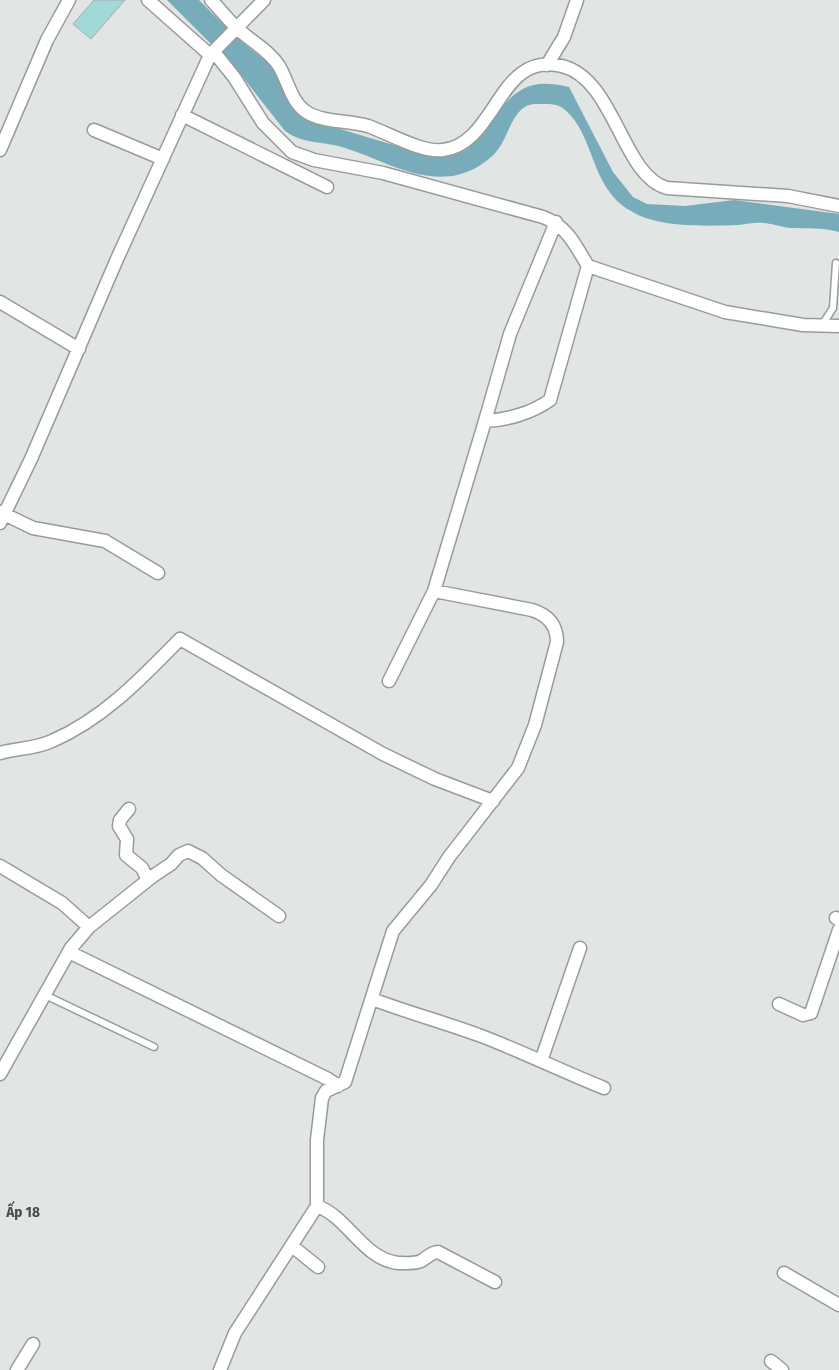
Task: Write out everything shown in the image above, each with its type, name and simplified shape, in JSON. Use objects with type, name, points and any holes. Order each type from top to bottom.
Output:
[{"type":"street","points":[[0,150],[47,40],[70,0]]},
{"type":"street","points":[[148,0],[212,54],[234,77],[263,122],[292,152],[314,160],[383,173],[556,222],[568,232],[588,266],[725,312],[803,325],[839,326]]},
{"type":"street","points":[[211,0],[236,29],[277,63],[300,107],[318,117],[362,124],[435,150],[444,150],[466,140],[485,122],[502,93],[522,71],[537,65],[559,65],[581,76],[599,96],[644,173],[658,186],[788,196],[839,206]]},
{"type":"street","points":[[158,574],[105,541],[34,528],[2,516],[182,115],[212,54],[264,0]]},
{"type":"street","points":[[547,65],[564,38],[577,0]]},
{"type":"street","points":[[182,115],[328,187]]},
{"type":"street","points":[[94,130],[163,159]]},
{"type":"street","points":[[389,681],[434,591],[510,334],[556,222]]},
{"type":"street","points":[[485,421],[531,411],[550,400],[588,266]]},
{"type":"street","points":[[0,302],[78,349]]},
{"type":"street","points":[[220,1370],[234,1333],[317,1206],[318,1117],[322,1098],[326,1091],[345,1082],[394,931],[431,885],[449,857],[518,768],[535,725],[557,642],[557,632],[543,614],[532,610],[434,591]]},
{"type":"street","points":[[0,753],[32,748],[52,741],[82,724],[130,690],[180,639],[383,754],[435,778],[493,801]]},
{"type":"street","points":[[129,809],[120,820],[118,826],[127,839],[126,855],[142,868],[148,880]]},
{"type":"street","points":[[0,1074],[69,952],[89,927],[171,864],[179,855],[188,851],[202,858],[221,875],[279,916]]},
{"type":"street","points":[[0,866],[62,903],[89,927]]},
{"type":"street","points":[[779,1004],[803,1015],[811,1013],[838,923]]},
{"type":"street","points":[[541,1061],[580,948]]},
{"type":"street","points":[[69,952],[338,1086]]},
{"type":"street","points":[[372,999],[417,1016],[444,1022],[604,1088]]},
{"type":"street","points":[[317,1206],[329,1212],[358,1237],[368,1250],[385,1259],[397,1263],[416,1262],[438,1252],[495,1282]]},
{"type":"street","points":[[292,1246],[318,1267]]},
{"type":"street","points":[[784,1273],[839,1305]]},
{"type":"street","points":[[17,1370],[34,1344]]},
{"type":"street","points":[[771,1361],[782,1370]]},
{"type":"lane","points":[[822,325],[833,308],[836,263]]},
{"type":"lane","points":[[45,995],[154,1047]]},
{"type":"water","points":[[167,0],[199,0],[236,37],[273,67],[295,111],[320,123],[434,157],[447,156],[459,153],[469,147],[509,99],[518,92],[539,84],[569,87],[613,172],[633,197],[647,204],[685,206],[734,200],[839,214],[839,232],[821,229],[790,228],[761,223],[683,225],[642,217],[617,201],[607,188],[599,174],[581,130],[572,117],[556,105],[535,104],[527,106],[516,116],[500,146],[490,158],[462,174],[444,177],[410,172],[342,147],[299,138],[285,131],[238,71]]},
{"type":"building","points":[[94,0],[125,0],[91,39],[73,24]]},
{"type":"district","name":"Ấp 18","points":[[23,1212]]}]
